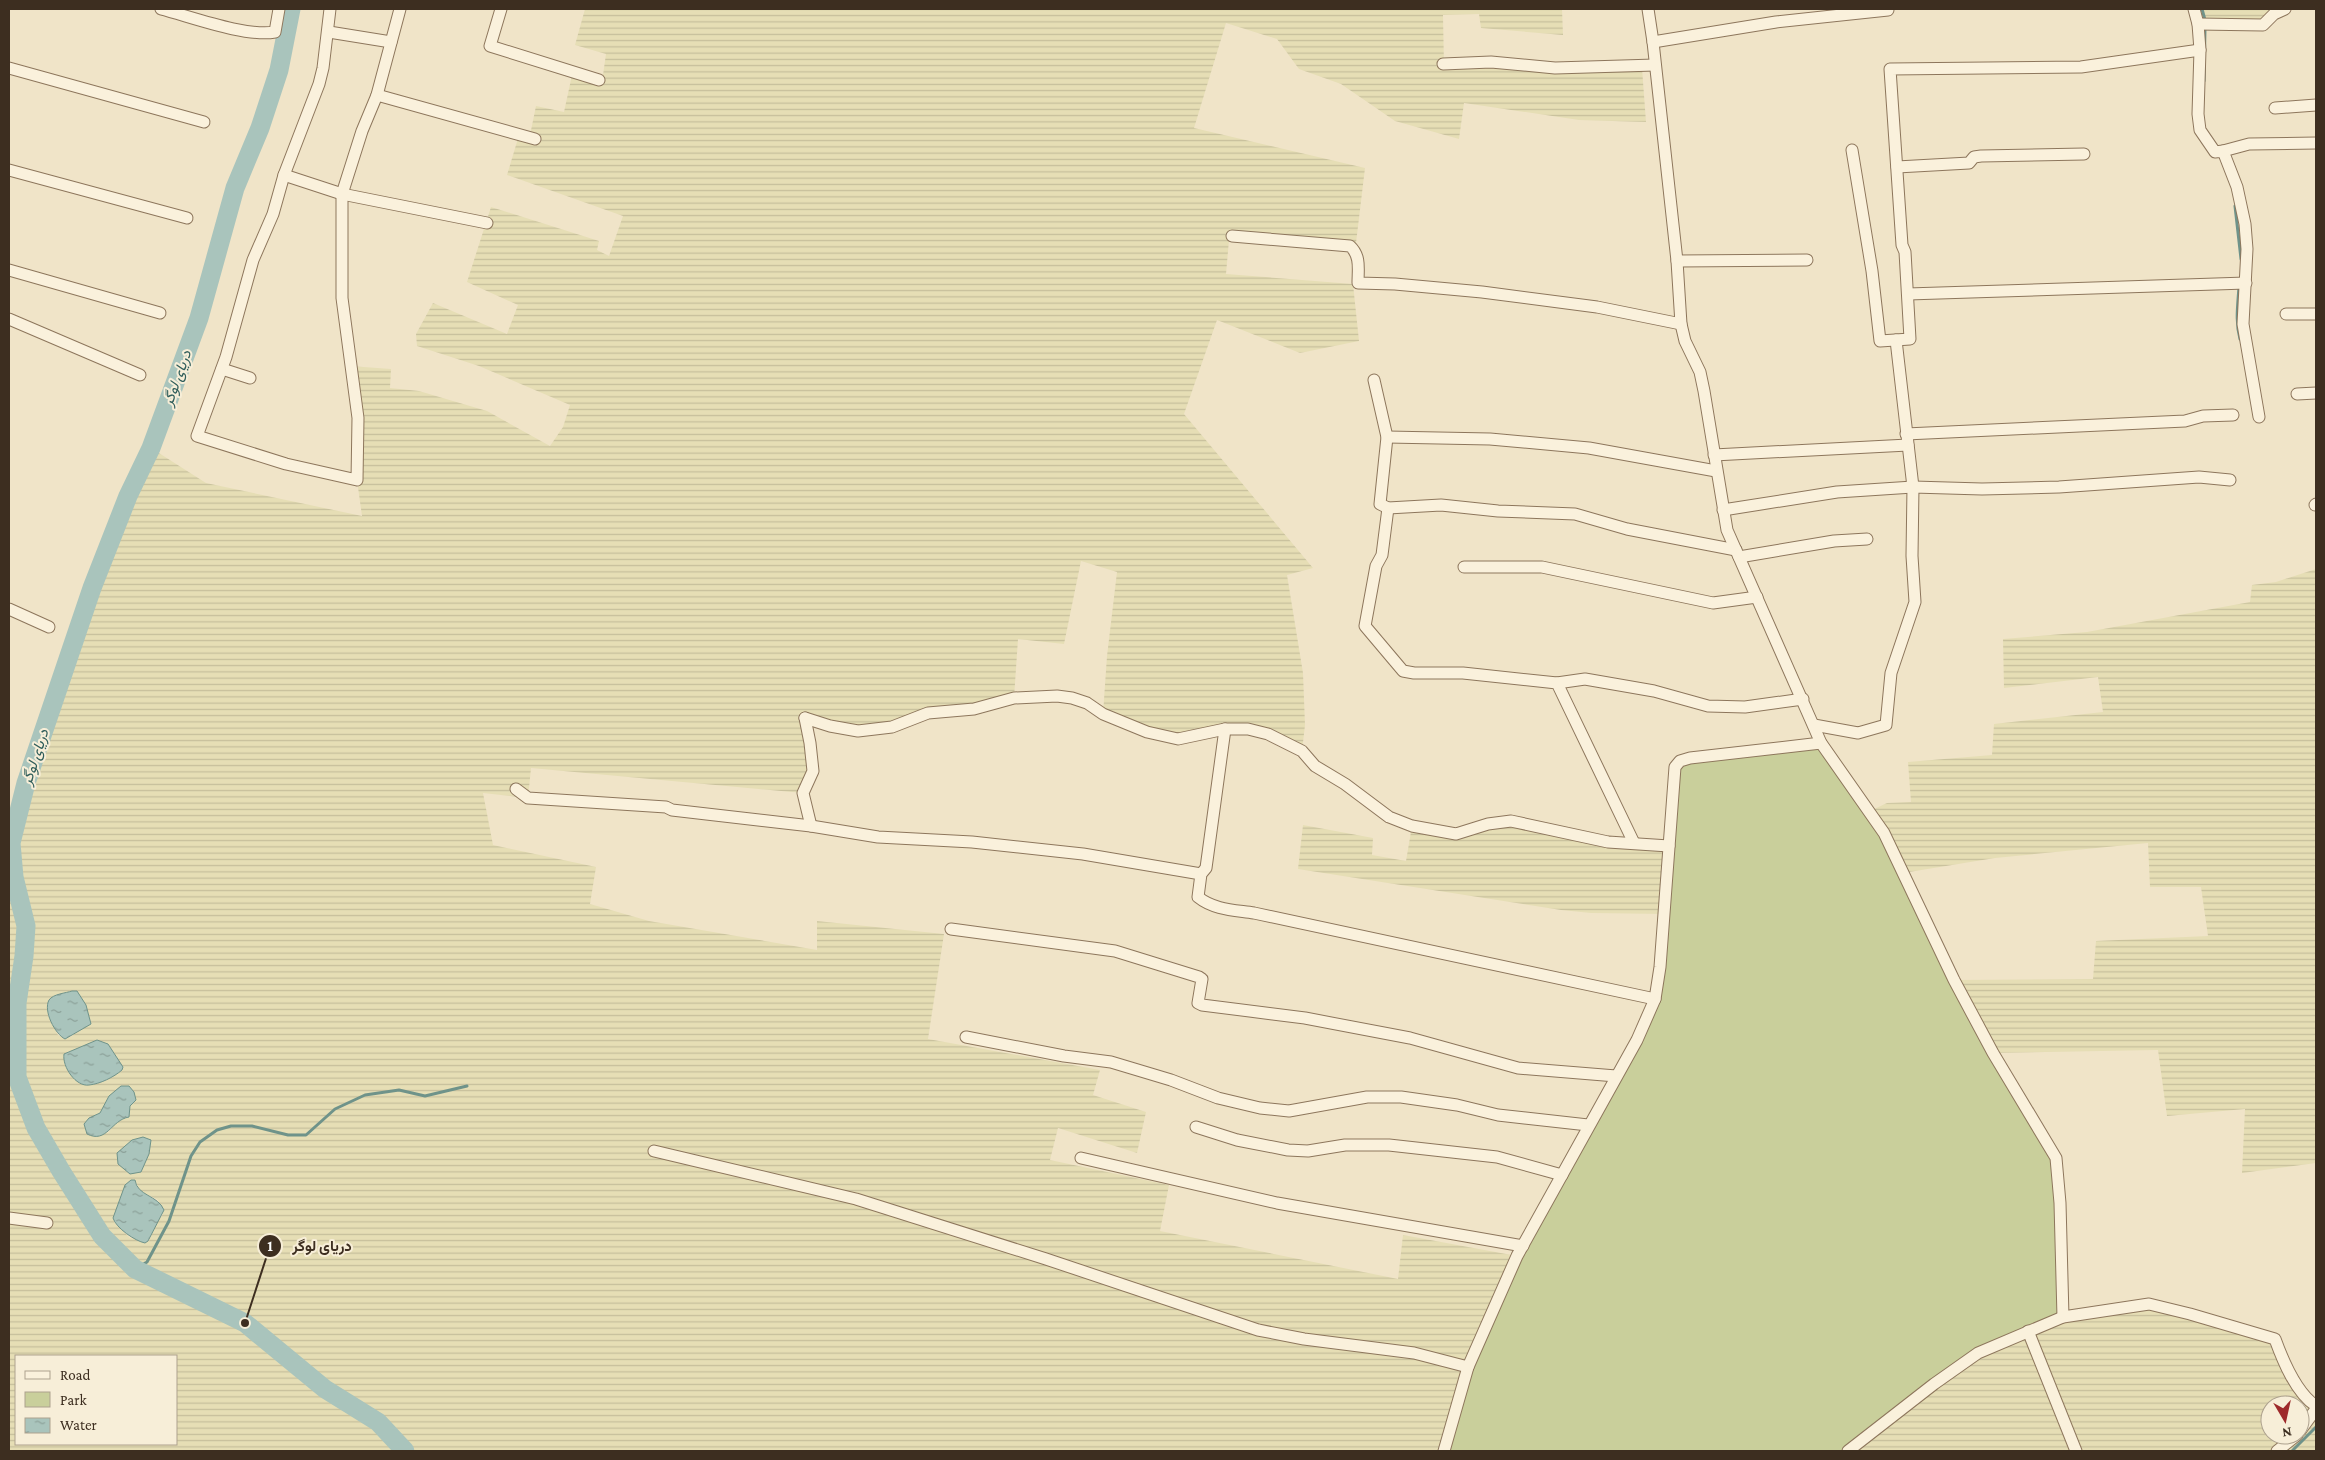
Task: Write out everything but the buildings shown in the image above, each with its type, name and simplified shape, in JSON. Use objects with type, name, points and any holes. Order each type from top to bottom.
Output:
[{"type":"street","points":[[162,9],[253,33],[270,33],[275,32],[280,9]]},
{"type":"street","points":[[330,9],[329,32],[319,84],[284,175],[273,214],[253,260],[222,369],[197,436],[286,464],[357,480],[358,418],[342,298],[342,194],[362,131],[377,95],[400,9]]},
{"type":"street","points":[[501,9],[490,46],[599,80]]},
{"type":"street","points":[[1648,9],[1677,261],[1681,324],[1686,341],[1700,372],[1716,471],[1728,530],[1821,743],[1884,833],[1954,980],[1993,1053],[2056,1158],[2060,1203],[2063,1317]]},
{"type":"street","points":[[2194,9],[2198,24],[2200,50],[2198,114],[2200,130],[2215,152],[2249,144],[2316,142]]},
{"type":"street","points":[[2198,24],[2264,25],[2274,14],[2285,9]]},
{"type":"street","points":[[1653,42],[1776,22],[1888,10]]},
{"type":"street","points":[[329,32],[391,42]]},
{"type":"street","points":[[1852,150],[1872,271],[1880,341],[1910,339],[1890,69],[2081,67],[2200,50]]},
{"type":"street","points":[[1443,64],[1491,62],[1555,68],[1655,65]]},
{"type":"street","points":[[9,68],[204,122]]},
{"type":"street","points":[[377,95],[535,139]]},
{"type":"street","points":[[2275,108],[2316,105]]},
{"type":"street","points":[[2223,151],[2237,187],[2245,224],[2246,283],[2243,324],[2259,417]]},
{"type":"street","points":[[1897,167],[1969,162],[1974,157],[1981,156],[2084,154]]},
{"type":"street","points":[[9,170],[188,218]]},
{"type":"street","points":[[284,175],[342,194],[487,223]]},
{"type":"street","points":[[1232,236],[1350,246],[1356,251],[1358,258],[1358,283],[1482,292],[1597,307],[1681,324]]},
{"type":"street","points":[[1677,261],[1807,260]]},
{"type":"street","points":[[9,270],[160,313]]},
{"type":"street","points":[[1908,294],[2246,283]]},
{"type":"street","points":[[2286,314],[2316,314]]},
{"type":"street","points":[[9,319],[140,375]]},
{"type":"street","points":[[1814,725],[1858,732],[1886,725],[1891,673],[1916,602],[1912,556],[1914,487],[1896,340]]},
{"type":"street","points":[[222,369],[250,378]]},
{"type":"street","points":[[1374,380],[1387,436],[1380,504],[1388,508],[1441,505],[1498,511],[1575,514],[1627,529],[1738,553],[1834,541],[1867,539]]},
{"type":"street","points":[[2297,394],[2316,393]]},
{"type":"street","points":[[1714,455],[1907,439],[2175,421],[2203,416],[2233,415]]},
{"type":"street","points":[[1387,436],[1490,439],[1589,448],[1716,471]]},
{"type":"street","points":[[1724,510],[1837,492],[1914,487],[2040,488],[2199,477],[2230,480]]},
{"type":"street","points":[[1388,508],[1382,555],[1376,566],[1365,626],[1398,667],[1414,673],[1463,673],[1557,683],[1585,679],[1654,691],[1708,706],[1745,707],[1803,699]]},
{"type":"street","points":[[1464,567],[1542,567],[1713,604],[1757,597]]},
{"type":"street","points":[[9,609],[49,627]]},
{"type":"street","points":[[1557,683],[1634,843]]},
{"type":"street","points":[[811,826],[803,793],[813,770],[805,718],[858,731],[892,727],[928,713],[974,709],[1014,698],[1057,696],[1087,703],[1103,714],[1146,732],[1178,739],[1225,729],[1248,729],[1268,734],[1302,751],[1315,766],[1346,784],[1389,818],[1412,826],[1456,834],[1488,824],[1511,821],[1608,842],[1669,846]]},
{"type":"street","points":[[1225,729],[1206,868],[1201,874],[1198,897],[1206,903],[1219,908],[1254,913],[1655,1000]]},
{"type":"street","points":[[1444,1451],[1468,1367],[1522,1246],[1637,1040],[1655,1000],[1660,967],[1675,767],[1680,761],[1821,743]]},
{"type":"street","points":[[516,789],[528,798],[666,807],[672,810],[811,826],[878,837],[972,842],[1083,854],[1201,874]]},
{"type":"street","points":[[950,929],[1115,951],[1199,977],[1202,979],[1198,1003],[1202,1005],[1305,1018],[1410,1038],[1518,1068],[1616,1076]]},
{"type":"street","points":[[966,1037],[1064,1056],[1111,1062],[1171,1080],[1218,1098],[1260,1108],[1289,1111],[1367,1097],[1400,1097],[1457,1105],[1498,1115],[1588,1125]]},
{"type":"street","points":[[1196,1127],[1237,1140],[1288,1150],[1308,1151],[1345,1145],[1389,1145],[1497,1157],[1562,1175]]},
{"type":"street","points":[[654,1151],[856,1199],[1046,1259],[1258,1330],[1304,1339],[1414,1353],[1468,1367]]},
{"type":"street","points":[[1081,1158],[1277,1202],[1522,1246]]},
{"type":"street","points":[[9,1218],[47,1223]]},
{"type":"street","points":[[1848,1451],[1934,1384],[1978,1353],[2063,1317],[2149,1304],[2275,1339],[2284,1364],[2309,1402],[2316,1407]]},
{"type":"street","points":[[2028,1331],[2076,1451]]},
{"type":"shaded area","points":[[585,9],[1562,9],[1563,35],[1481,28],[1479,14],[1443,15],[1444,67],[1642,68],[1646,122],[1579,120],[1464,103],[1459,139],[1395,121],[1341,84],[1299,69],[1277,39],[1226,23],[1194,128],[1365,168],[1356,243],[1229,240],[1226,274],[1353,284],[1359,341],[1300,353],[1217,320],[1184,414],[1313,568],[1287,575],[1303,673],[1305,725],[1302,751],[1248,729],[1178,739],[1103,714],[1107,656],[1117,572],[1081,561],[1064,644],[1018,639],[1014,698],[858,731],[805,718],[813,771],[803,793],[531,768],[528,798],[483,793],[493,845],[596,867],[590,904],[649,921],[817,950],[817,921],[944,934],[928,1039],[1100,1070],[1093,1095],[1146,1112],[1137,1153],[1058,1128],[1050,1160],[1169,1185],[1160,1231],[1398,1279],[1403,1235],[1517,1256],[1444,1451],[9,1451],[9,843],[11,842],[26,783],[92,588],[128,496],[151,448],[206,483],[362,516],[357,480],[350,366],[391,369],[390,388],[419,391],[487,411],[550,446],[563,427],[570,405],[479,366],[417,346],[416,334],[433,303],[507,334],[518,305],[467,282],[491,207],[599,241],[597,250],[609,256],[623,216],[507,175],[519,135],[529,140],[536,106],[564,112],[572,75],[602,82],[606,54],[575,45]],"holes":[[[72,991],[88,1026],[81,1028],[65,1039],[58,1035],[48,1015],[65,994]],[[97,1040],[108,1044],[119,1061],[113,1077],[91,1085],[80,1083],[69,1073],[64,1062],[67,1052],[79,1049]],[[109,1096],[134,1103],[130,1105],[130,1113],[118,1120],[108,1133],[89,1118],[100,1113]],[[135,1180],[140,1191],[158,1200],[163,1214],[155,1226],[149,1241],[130,1238],[114,1222]]]},
{"type":"shaded area","points":[[2202,9],[2285,9],[2267,20],[2205,24]]},
{"type":"shaded area","points":[[2316,569],[2316,1163],[2242,1173],[2245,1109],[2167,1116],[2158,1050],[1993,1053],[1954,980],[2093,979],[2096,941],[2208,936],[2201,887],[2150,887],[2148,843],[1995,858],[1903,873],[1870,811],[1887,803],[1911,802],[1908,762],[1992,755],[1994,724],[2103,712],[2098,677],[2004,688],[2003,639],[2087,632],[2250,602],[2252,585],[2276,582]]},
{"type":"shaded area","points":[[1511,821],[1669,846],[1664,914],[1591,913],[1561,910],[1298,869],[1303,825],[1373,838],[1372,855],[1406,861],[1412,826],[1441,831]]},
{"type":"shaded area","points":[[2136,1306],[2275,1339],[2284,1365],[2307,1395],[2260,1395],[2260,1445],[2310,1445],[2310,1398],[2316,1406],[2316,1451],[1848,1451],[1934,1384],[2028,1331]]},
{"type":"green space","points":[[1821,743],[1870,811],[1954,980],[2056,1158],[2063,1317],[1978,1353],[1848,1451],[1444,1451],[1487,1324],[1655,1000],[1680,761]]},
{"type":"water","points":[[77,991],[86,1005],[91,1024],[65,1039],[57,1032],[51,1022],[48,1005],[49,1000],[53,996]]},
{"type":"water","points":[[97,1040],[108,1044],[123,1067],[119,1073],[107,1080],[84,1085],[71,1075],[65,1065],[64,1054]]},
{"type":"water","points":[[121,1086],[129,1086],[134,1092],[136,1100],[130,1106],[129,1117],[118,1122],[104,1134],[94,1136],[87,1134],[84,1124],[89,1118],[100,1113],[109,1096]]},
{"type":"water","points":[[143,1137],[151,1140],[149,1154],[141,1172],[130,1174],[118,1164],[117,1153],[132,1140]]},
{"type":"water","points":[[131,1180],[135,1180],[143,1193],[157,1201],[164,1210],[148,1241],[145,1243],[126,1234],[113,1218],[125,1185]]},
{"type":"waterway","name":"دریای لوگر","points":[[291,9],[279,70],[260,128],[235,188],[199,318],[151,448],[128,496],[92,588],[26,783],[11,843],[14,877],[26,926],[17,1003],[17,1077],[36,1128],[61,1171],[102,1236],[135,1269],[245,1323],[325,1389],[378,1422],[405,1451]]},
{"type":"waterway","points":[[2202,9],[2205,20]]},
{"type":"waterway","points":[[2204,81],[2205,28]]},
{"type":"waterway","points":[[2235,206],[2241,259]]},
{"type":"waterway","points":[[2239,286],[2237,319],[2240,339]]},
{"type":"waterway","points":[[135,1269],[147,1262],[169,1221],[191,1156],[200,1142],[217,1130],[231,1126],[252,1126],[288,1135],[306,1135],[335,1109],[365,1095],[399,1090],[425,1096],[467,1086]]},
{"type":"waterway","points":[[2292,1451],[2316,1427]]},
{"type":"place","name":"دریای لوگر","points":[[245,1323]]}]
